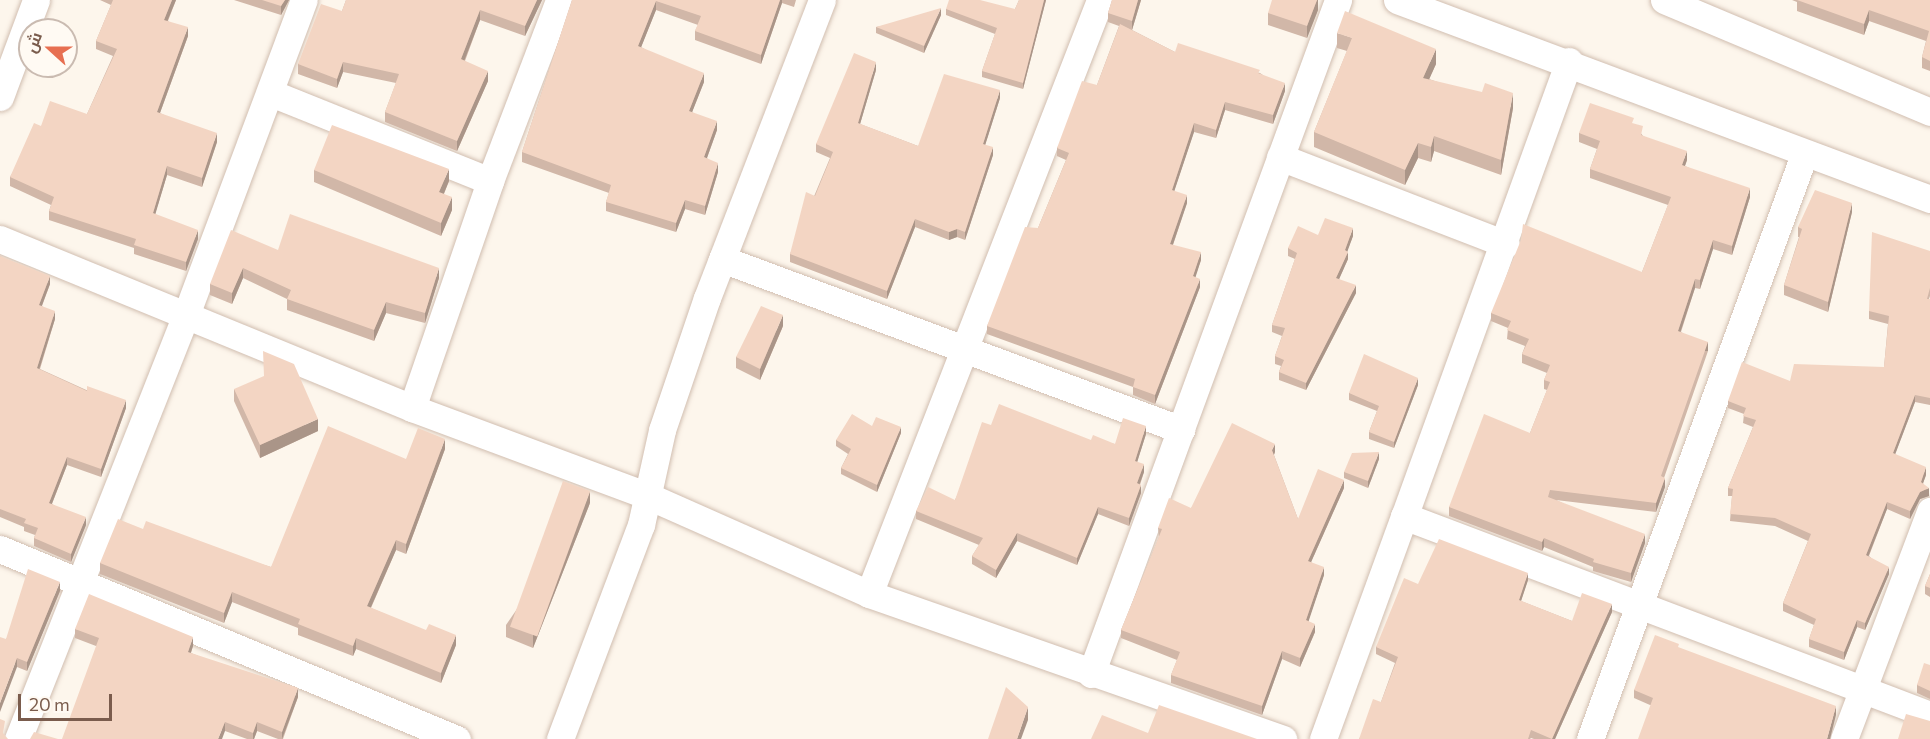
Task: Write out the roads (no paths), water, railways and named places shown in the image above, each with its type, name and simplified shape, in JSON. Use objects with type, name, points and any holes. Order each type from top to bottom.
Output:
[{"type":"street","points":[[18,739],[79,578],[186,315],[272,93],[304,0]]},
{"type":"street","points":[[412,408],[490,181],[559,0]]},
{"type":"street","points":[[560,739],[629,559],[648,496],[662,430],[722,259],[822,0]]},
{"type":"street","points":[[869,594],[1100,0]]},
{"type":"street","points":[[1091,674],[1338,0]]},
{"type":"street","points":[[1397,0],[1569,61],[1804,155],[1930,199]]},
{"type":"street","points":[[1664,0],[1930,112]]},
{"type":"street","points":[[0,97],[33,1]]},
{"type":"street","points":[[1323,739],[1506,244],[1569,61]]},
{"type":"street","points":[[272,93],[490,181]]},
{"type":"street","points":[[1590,739],[1804,155]]},
{"type":"street","points":[[1280,157],[1506,244]]},
{"type":"street","points":[[0,238],[412,408],[648,496],[869,594],[1091,674],[1283,739]]},
{"type":"street","points":[[722,259],[1181,430]]},
{"type":"street","points":[[1844,739],[1930,511]]},
{"type":"street","points":[[1404,516],[1930,715]]},
{"type":"street","points":[[0,549],[79,578],[457,739]]}]
